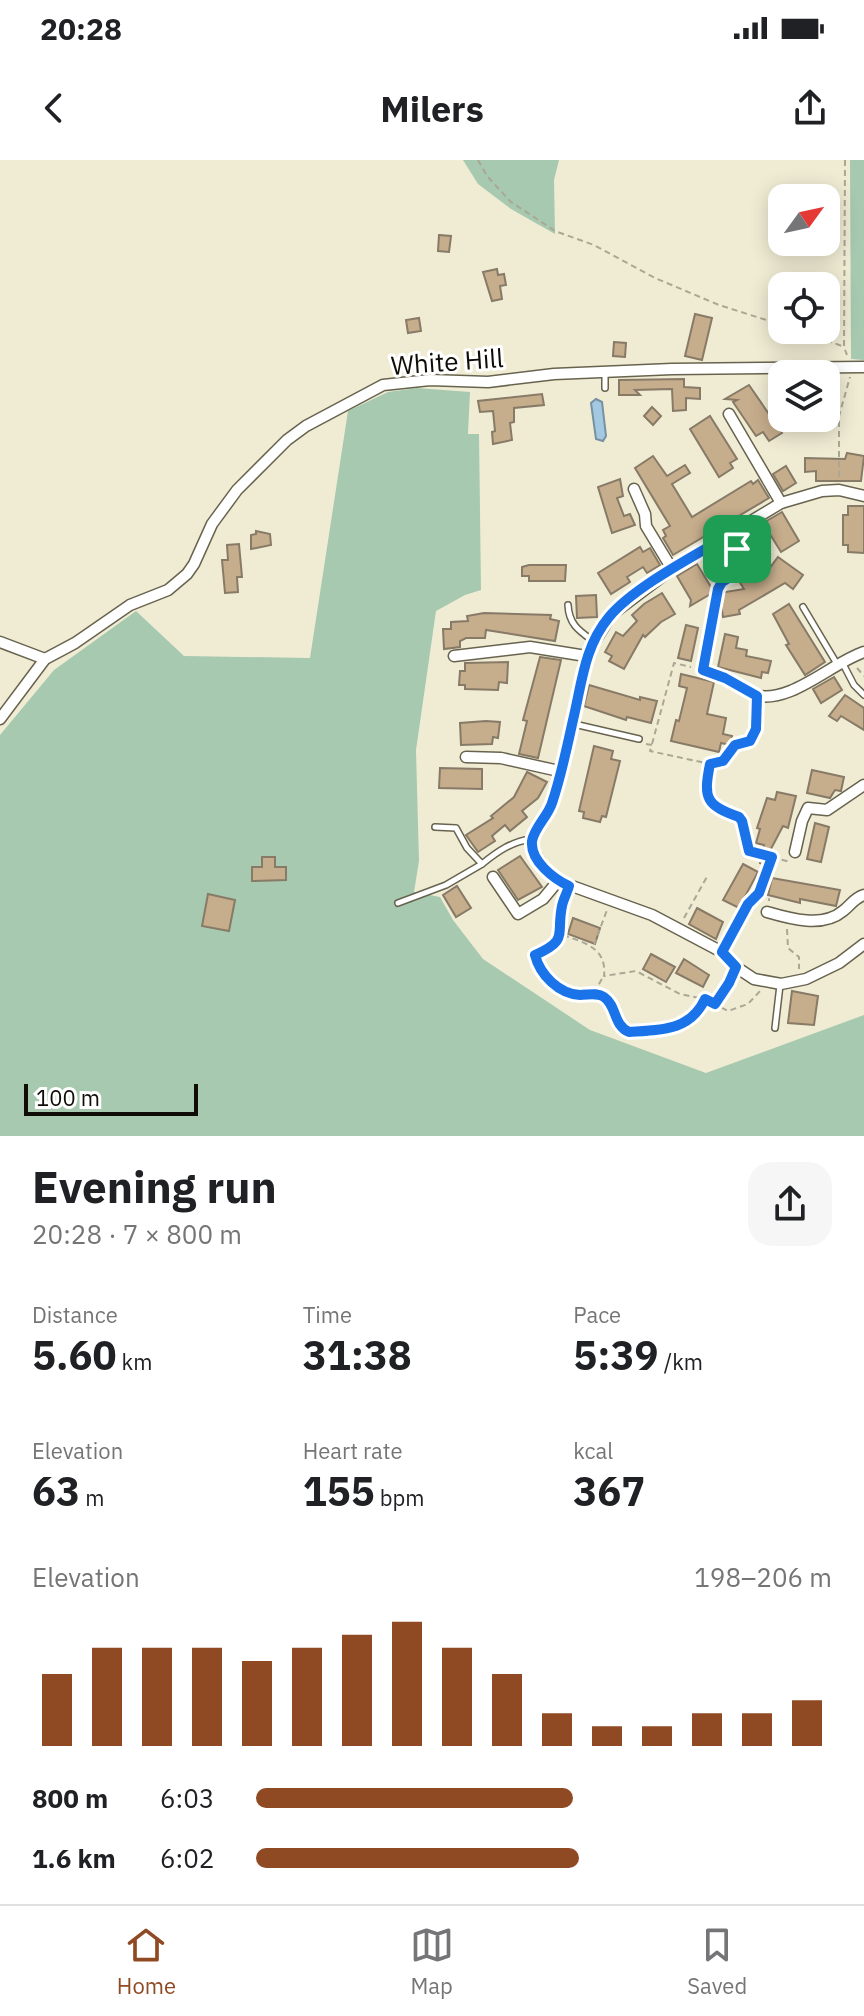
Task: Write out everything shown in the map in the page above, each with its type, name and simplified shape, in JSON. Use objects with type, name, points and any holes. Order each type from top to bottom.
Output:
[{"type":"street","name":"White Hill","points":[[45,659],[75,643],[130,605],[168,590],[179,582],[194,564],[212,524],[237,490],[287,440],[336,408],[383,385],[430,380],[488,382],[605,372],[864,367]]},
{"type":"street","points":[[729,414],[781,503]]},
{"type":"street","points":[[634,489],[645,514],[646,526],[672,569]]},
{"type":"street","points":[[864,496],[839,490],[807,494],[781,503],[672,569],[620,606],[593,641],[586,656],[573,723],[551,806],[532,839],[534,852],[542,865],[558,881],[652,915],[722,952],[736,967],[754,979],[781,984],[794,982],[829,968],[864,944]]},
{"type":"street","points":[[0,642],[45,659],[0,719]]},
{"type":"street","points":[[454,656],[530,647],[586,656]]},
{"type":"street","points":[[703,670],[757,696],[790,691],[864,652]]},
{"type":"street","points":[[466,757],[501,758],[559,771]]},
{"type":"street","points":[[795,852],[808,808],[827,810],[864,785]]},
{"type":"street","points":[[493,877],[518,914],[543,899],[558,881]]},
{"type":"street","points":[[767,912],[787,918],[826,920],[864,895]]},
{"type":"lane","points":[[605,372],[605,388]]},
{"type":"lane","points":[[703,551],[722,582],[745,568],[767,554],[749,523]]},
{"type":"lane","points":[[568,605],[574,626],[593,641]]},
{"type":"lane","points":[[803,607],[854,685],[864,695]]},
{"type":"lane","points":[[703,670],[710,634]]},
{"type":"lane","points":[[735,745],[745,744],[754,736],[757,696]]},
{"type":"lane","points":[[573,723],[639,739]]},
{"type":"lane","points":[[435,827],[456,828],[467,848],[482,864]]},
{"type":"lane","points":[[398,903],[446,885],[482,864],[500,849],[517,841],[532,839]]},
{"type":"lane","points":[[775,1028],[781,984]]},
{"type":"path","points":[[478,160],[487,176],[511,202],[555,231],[594,245],[655,278],[719,305],[768,321]]},
{"type":"path","points":[[836,344],[844,347],[845,160]]},
{"type":"path","points":[[839,490],[839,416],[850,366]]},
{"type":"path","points":[[726,537],[734,551],[731,553],[745,568]]},
{"type":"path","points":[[710,634],[722,582]]},
{"type":"path","points":[[703,670],[674,663],[650,751],[710,764],[723,761],[735,745]]},
{"type":"path","points":[[639,739],[652,745]]},
{"type":"path","points":[[710,764],[706,786],[710,800],[720,810],[739,817],[749,851],[791,862],[795,852]]},
{"type":"path","points":[[722,952],[748,904],[759,893],[772,857]]},
{"type":"path","points":[[678,929],[708,875]]},
{"type":"path","points":[[569,886],[562,906],[561,935],[552,945],[535,955],[546,977],[563,990],[607,999],[619,1025],[629,1032],[675,1028],[698,1015],[705,999]]},
{"type":"path","points":[[594,947],[610,901]]},
{"type":"path","points":[[787,918],[788,948],[799,961],[794,982]]},
{"type":"path","points":[[561,935],[594,947],[603,959],[604,976],[593,994]]},
{"type":"path","points":[[715,1004],[736,967]]},
{"type":"path","points":[[604,976],[636,971],[680,994],[705,999],[728,1011],[748,1004],[764,982]]},
{"type":"green space","points":[[463,160],[559,160],[554,180],[555,234],[511,209],[478,184]]},
{"type":"green space","points":[[850,160],[864,160],[864,360],[851,359]]},
{"type":"green space","points":[[417,388],[470,392],[468,434],[479,434],[481,590],[436,611],[416,750],[419,861],[414,892],[440,897],[453,920],[483,959],[590,1030],[706,1073],[864,1015],[864,1136],[0,1136],[0,735],[54,670],[136,611],[184,656],[310,658],[348,411],[388,392]]},
{"type":"water","points":[[596,399],[602,402],[606,436],[603,441],[596,439],[591,403]]},
{"type":"building","points":[[439,235],[451,236],[449,252],[438,251]]},
{"type":"building","points":[[497,269],[498,275],[504,274],[506,285],[500,286],[502,299],[492,301],[483,272]]},
{"type":"building","points":[[695,314],[712,318],[702,360],[685,356]]},
{"type":"building","points":[[419,318],[421,331],[408,333],[406,320]]},
{"type":"building","points":[[614,342],[626,343],[625,357],[613,356]]},
{"type":"building","points":[[684,379],[684,387],[700,388],[700,399],[686,398],[686,410],[673,411],[672,389],[635,390],[640,395],[619,395],[619,380]]},
{"type":"building","points":[[749,385],[768,413],[768,432],[782,433],[769,441],[763,432],[756,436],[733,402],[737,400],[725,399]]},
{"type":"building","points":[[542,394],[544,405],[514,408],[514,422],[510,423],[512,440],[493,444],[493,411],[480,412],[478,401]]},
{"type":"building","points":[[652,407],[661,416],[653,425],[644,416]]},
{"type":"building","points":[[710,416],[737,459],[730,463],[733,468],[719,477],[690,429]]},
{"type":"building","points":[[847,453],[864,456],[861,481],[816,481],[816,471],[805,472],[805,458],[845,459]]},
{"type":"building","points":[[653,456],[667,476],[685,465],[690,473],[672,484],[692,517],[751,481],[753,484],[758,480],[769,498],[673,555],[663,538],[666,536],[663,530],[670,526],[635,468]]},
{"type":"building","points":[[786,466],[796,483],[783,491],[773,474]]},
{"type":"building","points":[[620,479],[623,496],[617,498],[624,516],[630,514],[635,525],[612,533],[598,487]]},
{"type":"building","points":[[848,506],[864,506],[864,553],[848,552],[848,545],[843,545],[843,515],[848,515]]},
{"type":"building","points":[[782,512],[799,541],[781,552],[763,523]]},
{"type":"building","points":[[256,531],[270,534],[271,545],[251,549],[251,535]]},
{"type":"building","points":[[239,544],[242,577],[237,577],[238,592],[225,593],[222,560],[228,560],[227,545]]},
{"type":"building","points":[[640,547],[643,552],[650,548],[660,565],[647,573],[643,567],[627,577],[630,582],[611,594],[598,573]]},
{"type":"building","points":[[778,557],[803,575],[793,589],[785,583],[739,610],[740,614],[723,617],[719,593],[744,589],[739,581],[759,569],[763,577]]},
{"type":"building","points":[[697,564],[714,592],[690,606],[691,600],[677,576]]},
{"type":"building","points":[[566,565],[565,581],[529,581],[529,576],[522,576],[522,567]]},
{"type":"building","points":[[662,593],[675,614],[645,637],[643,635],[624,669],[609,661],[612,656],[605,652],[616,632],[623,636],[637,621],[632,615]]},
{"type":"building","points":[[596,595],[597,617],[577,618],[576,596]]},
{"type":"building","points":[[789,604],[825,662],[805,675],[786,645],[789,644],[773,614]]},
{"type":"building","points":[[484,613],[551,615],[550,619],[559,621],[555,641],[486,630],[485,638],[466,638],[460,641],[460,647],[444,649],[443,629],[451,629],[451,622],[468,621],[467,616]]},
{"type":"building","points":[[686,625],[698,628],[691,661],[678,658]]},
{"type":"building","points":[[725,634],[738,637],[736,648],[747,650],[746,656],[771,661],[768,673],[762,672],[761,678],[718,667]]},
{"type":"building","points":[[540,657],[561,660],[538,758],[519,754],[527,721],[523,720]]},
{"type":"building","points":[[508,662],[507,683],[499,682],[498,690],[465,689],[465,685],[459,685],[460,671],[465,671],[465,663]]},
{"type":"building","points":[[681,674],[714,682],[707,714],[726,718],[723,734],[732,736],[730,745],[721,743],[719,752],[671,741],[687,688],[679,686]]},
{"type":"building","points":[[834,677],[842,690],[821,703],[813,689]]},
{"type":"building","points":[[589,685],[640,700],[640,697],[657,701],[651,723],[627,717],[626,720],[584,706]]},
{"type":"building","points":[[845,695],[864,708],[864,730],[841,716],[837,721],[829,716]]},
{"type":"building","points":[[500,722],[498,738],[493,737],[492,744],[461,745],[460,723]]},
{"type":"building","points":[[594,746],[613,751],[611,759],[620,761],[606,817],[602,816],[600,822],[583,818],[584,812],[579,811]]},
{"type":"building","points":[[440,768],[482,769],[482,789],[439,788]]},
{"type":"building","points":[[812,770],[844,777],[841,791],[835,790],[830,798],[807,793]]},
{"type":"building","points":[[527,772],[547,782],[538,798],[522,811],[527,817],[510,831],[505,825],[492,836],[495,841],[478,852],[466,835],[493,818],[491,816],[514,797]]},
{"type":"building","points":[[777,792],[796,796],[788,828],[783,826],[763,864],[760,863],[764,845],[756,843],[760,829],[757,828],[767,798],[775,800]]},
{"type":"building","points":[[815,823],[829,827],[821,862],[807,859]]},
{"type":"building","points":[[520,856],[542,887],[518,900],[498,870]]},
{"type":"building","points":[[262,857],[275,857],[275,867],[286,867],[286,880],[252,881],[252,867],[262,867]]},
{"type":"building","points":[[743,864],[758,872],[739,908],[723,900]]},
{"type":"building","points":[[772,878],[840,890],[836,906],[800,899],[800,903],[768,895]]},
{"type":"building","points":[[457,886],[471,908],[456,917],[443,895]]},
{"type":"building","points":[[208,894],[235,900],[229,931],[202,926]]},
{"type":"building","points":[[697,908],[723,922],[716,939],[689,924]]},
{"type":"building","points":[[573,918],[600,928],[595,944],[568,934]]},
{"type":"building","points":[[651,954],[675,967],[666,982],[643,969]]},
{"type":"building","points":[[684,959],[709,975],[703,987],[676,973]]},
{"type":"building","points":[[792,991],[818,996],[814,1025],[788,1023]]},
{"type":"route","points":[[726,537],[734,551],[737,549],[745,568],[722,582],[718,589],[703,670],[757,696],[756,729],[750,741],[735,745],[723,761],[710,764],[706,786],[715,806],[742,821],[749,851],[772,857],[759,893],[748,904],[722,952],[736,967],[715,1004],[705,999],[698,1015],[675,1028],[629,1032],[619,1025],[607,999],[601,995],[578,995],[563,990],[546,977],[536,961],[535,955],[552,945],[561,935],[562,906],[569,886],[549,874],[534,852],[532,839],[551,806],[573,723],[586,656],[603,625],[620,606],[672,569],[726,537]]}]
